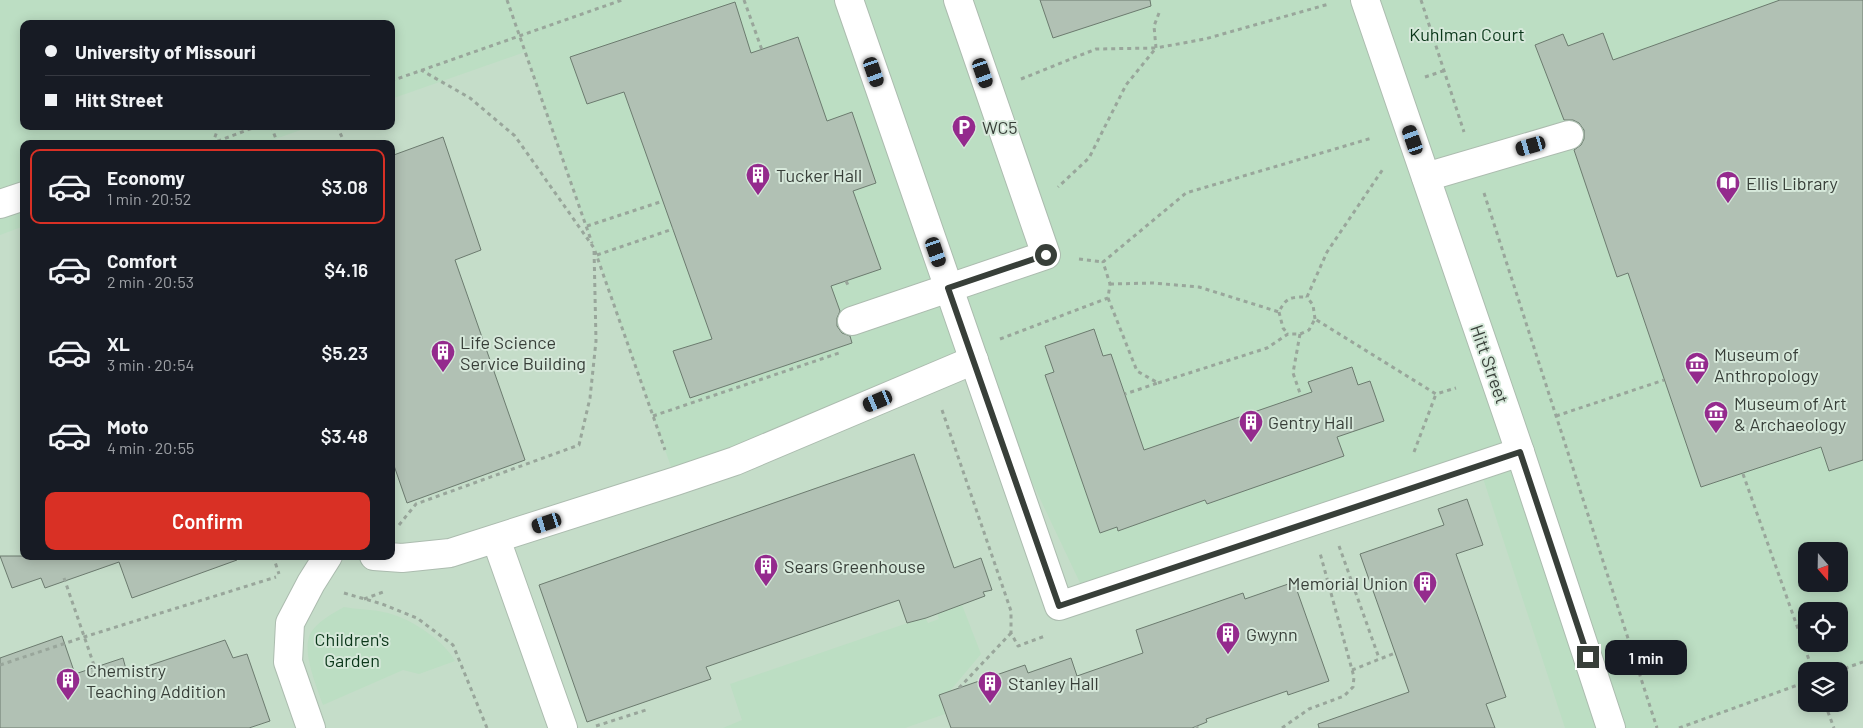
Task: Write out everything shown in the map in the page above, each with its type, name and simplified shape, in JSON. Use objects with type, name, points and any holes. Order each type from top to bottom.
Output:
[{"type":"street","points":[[849,0],[1059,606],[1520,452]]},
{"type":"street","points":[[852,321],[1046,255],[958,0]]},
{"type":"street","name":"Hitt Street","points":[[1365,0],[1520,452],[1611,728]]},
{"type":"street","points":[[1426,177],[1569,135]]},
{"type":"street","points":[[0,204],[20,197]]},
{"type":"street","points":[[395,558],[450,553],[735,461],[974,360]]},
{"type":"street","points":[[496,539],[563,728]]},
{"type":"street","points":[[311,728],[288,662],[290,623],[325,560]]},
{"type":"path","points":[[507,0],[676,481]]},
{"type":"path","points":[[395,80],[622,0]]},
{"type":"path","points":[[744,0],[762,50]]},
{"type":"path","points":[[1421,0],[1658,728]]},
{"type":"path","points":[[989,91],[1096,50],[1156,48],[1205,39],[1329,4]]},
{"type":"path","points":[[1031,211],[1090,158],[1126,85],[1156,48],[1154,26],[1159,13]]},
{"type":"path","points":[[421,70],[470,98],[514,136],[594,248],[596,341],[590,398],[579,445],[438,497]]},
{"type":"path","points":[[221,140],[247,130]]},
{"type":"path","points":[[1158,383],[1137,371],[1108,298],[1110,284],[1103,262],[1186,193],[1372,138]]},
{"type":"path","points":[[1307,297],[1327,252],[1383,169]]},
{"type":"path","points":[[586,226],[663,201]]},
{"type":"path","points":[[597,255],[673,229]]},
{"type":"path","points":[[1110,284],[1153,282],[1198,287],[1279,312]]},
{"type":"path","points":[[1288,334],[1283,328],[1279,312],[1283,303],[1292,297],[1307,297]]},
{"type":"path","points":[[1125,394],[1267,348],[1288,334],[1300,334],[1309,330],[1315,319],[1313,306],[1307,297]]},
{"type":"path","points":[[1003,347],[1000,339],[1108,298]]},
{"type":"path","points":[[1315,319],[1436,394],[1456,388]]},
{"type":"path","points":[[1300,334],[1293,372],[1300,396]]},
{"type":"path","points":[[653,416],[847,351]]},
{"type":"path","points":[[1556,416],[1664,380]]},
{"type":"path","points":[[1398,493],[1436,394]]},
{"type":"path","points":[[937,405],[942,409],[946,419],[1012,611],[1011,633],[959,688]]},
{"type":"path","points":[[1742,474],[1810,662]]},
{"type":"path","points":[[1282,728],[1309,709],[1344,696],[1354,687],[1354,677],[1311,522]]},
{"type":"path","points":[[1339,545],[1379,658]]},
{"type":"path","points":[[0,665],[280,576],[274,560]]},
{"type":"path","points":[[64,578],[95,668]]},
{"type":"path","points":[[311,583],[382,604],[417,618],[453,645],[487,728]]},
{"type":"path","points":[[1352,670],[1395,653]]},
{"type":"path","points":[[1848,667],[1863,662]]},
{"type":"path","points":[[1679,728],[1798,685]]},
{"type":"path","points":[[588,728],[649,709]]},
{"type":"path","points":[[1828,712],[1834,728]]},
{"type":"shaded area","points":[[0,0],[1863,0],[1863,728],[0,728]]},
{"type":"green space","name":"Kuhlman Court","points":[[0,0],[1863,0],[1863,663],[1848,669],[1848,662],[1798,662],[1798,686],[1683,728],[1565,728],[1479,466],[1082,587],[974,360],[676,481],[525,52],[395,98],[395,20],[20,20],[20,130],[301,130],[272,140],[20,140],[20,228],[0,235]]},
{"type":"green space","points":[[962,605],[981,654],[949,692],[939,695],[945,714],[905,728],[723,728],[742,720],[730,684],[925,617],[928,623],[939,619],[937,613]]},
{"type":"green space","name":"Children's Garden","points":[[344,607],[382,612],[411,622],[437,640],[455,661],[419,674],[403,670],[323,705],[309,662],[309,637],[319,623]]},
{"type":"building","points":[[1040,0],[1150,0],[1151,6],[1053,38]]},
{"type":"building","name":"Ellis Library","points":[[1780,0],[1863,0],[1863,460],[1829,471],[1821,447],[1701,487],[1628,273],[1617,277],[1574,150],[1581,145],[1584,139],[1584,130],[1579,123],[1573,120],[1564,120],[1535,45],[1563,34],[1568,46],[1603,33],[1613,60]]},
{"type":"building","name":"Tucker Hall","points":[[735,2],[751,53],[798,37],[827,121],[852,112],[876,183],[853,191],[881,269],[831,286],[840,311],[837,318],[837,326],[842,333],[850,336],[852,343],[690,398],[673,351],[712,339],[624,92],[587,104],[570,57]]},
{"type":"building","name":"Life Science Service Building","points":[[443,137],[481,250],[455,260],[525,460],[407,503],[395,468],[395,155]]},
{"type":"building","name":"Gentry Hall","points":[[1094,329],[1103,356],[1111,354],[1144,450],[1312,392],[1308,382],[1352,367],[1358,385],[1370,381],[1384,421],[1337,437],[1344,456],[1207,504],[1205,500],[1118,531],[1117,527],[1100,533],[1045,375],[1054,372],[1045,346]]},
{"type":"building","name":"Sears Greenhouse","points":[[914,454],[954,568],[981,558],[992,590],[983,592],[985,596],[907,623],[899,600],[706,667],[711,679],[587,722],[539,585]]},
{"type":"building","name":"Memorial Union","points":[[1467,499],[1483,545],[1456,554],[1506,697],[1486,704],[1495,728],[1319,728],[1318,724],[1409,692],[1360,554],[1444,525],[1438,509]]},
{"type":"building","points":[[0,556],[20,556],[20,560],[237,560],[132,598],[119,562],[45,588],[41,578],[12,588]]},
{"type":"building","name":"Gwynn","points":[[1294,582],[1329,681],[1288,695],[1287,691],[1206,719],[1207,722],[1192,728],[951,728],[939,695],[1025,665],[1028,673],[1071,658],[1077,676],[1143,653],[1136,630],[1243,593],[1245,599]]},
{"type":"building","points":[[62,636],[75,674],[123,658],[127,673],[225,640],[233,658],[247,654],[270,721],[249,728],[0,728],[0,658]]},
{"type":"place","name":"WC5","points":[[964,148]]},
{"type":"place","name":"Tucker Hall","points":[[758,196]]},
{"type":"place","name":"Ellis Library","points":[[1728,204]]},
{"type":"place","name":"Life Science Service Building","points":[[443,373]]},
{"type":"place","name":"Museum of Anthropology","points":[[1697,385]]},
{"type":"place","name":"Museum of Art & Archaeology","points":[[1716,434]]},
{"type":"place","name":"Gentry Hall","points":[[1251,443]]},
{"type":"place","name":"Sears Greenhouse","points":[[766,587]]},
{"type":"place","name":"Memorial Union","points":[[1425,604]]},
{"type":"place","name":"Gwynn","points":[[1228,655]]},
{"type":"place","name":"Chemistry Teaching Addition","points":[[68,701]]},
{"type":"place","name":"Stanley Hall","points":[[990,704]]},
{"type":"route","points":[[1046,255],[948,288],[1059,606],[1520,452],[1588,657]]}]
